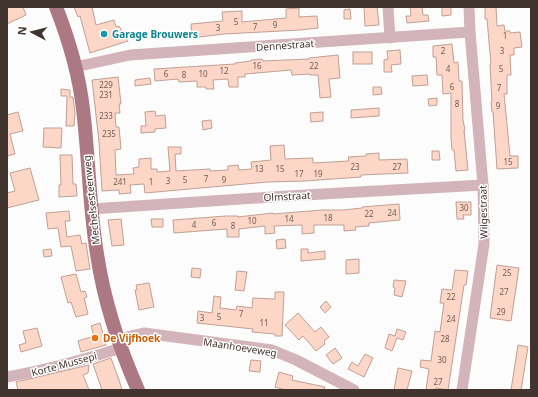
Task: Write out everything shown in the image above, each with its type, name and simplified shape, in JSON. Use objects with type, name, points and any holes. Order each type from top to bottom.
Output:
[{"type":"main road","name":"Mechelsesteenweg","points":[[56,7],[76,67],[83,109],[96,254],[105,296],[120,343],[138,390]]},
{"type":"street","points":[[388,7],[390,38]]},
{"type":"street","points":[[469,7],[470,32]]},
{"type":"street","name":"Dennestraat","points":[[76,67],[130,55],[470,32]]},
{"type":"street","name":"Wilgestraat","points":[[462,390],[484,244],[483,185],[470,32]]},
{"type":"street","name":"Olmstraat","points":[[91,209],[279,196],[483,185]]},
{"type":"street","name":"Maanhoeveweg","points":[[120,343],[144,333],[272,350],[296,360],[354,390]]},
{"type":"street","name":"Korte Mussepi","points":[[7,377],[74,362],[120,343]]},
{"type":"building","points":[[7,7],[23,7],[26,15],[7,24]]},
{"type":"building","name":"Garage Brouwers","points":[[74,7],[92,7],[96,25],[114,20],[116,27],[119,26],[128,41],[90,53],[80,16],[78,17]]},
{"type":"building","points":[[364,7],[377,7],[379,25],[365,26]]},
{"type":"building","points":[[410,7],[422,7],[423,15],[428,15],[429,21],[407,23],[406,16],[411,16]]},
{"type":"building","points":[[442,7],[451,7],[451,15],[442,16]]},
{"type":"building","points":[[485,7],[496,7],[497,26],[504,25],[505,31],[510,31],[510,33],[520,32],[522,47],[514,48],[514,55],[510,55],[511,75],[507,75],[507,94],[504,94],[510,156],[518,156],[518,168],[497,169],[491,102],[491,64],[487,19],[485,19]]},
{"type":"building","points":[[299,8],[299,17],[317,16],[318,28],[224,34],[192,38],[191,24],[223,21],[222,12],[242,11],[242,22],[286,18],[286,9]]},
{"type":"building","points":[[350,9],[351,19],[344,19],[344,10]]},
{"type":"building","points":[[452,44],[454,63],[458,62],[459,81],[462,81],[463,120],[468,170],[456,171],[454,150],[452,150],[451,139],[451,93],[443,94],[442,75],[437,75],[436,57],[433,57],[433,46]]},
{"type":"building","points":[[400,50],[401,64],[391,65],[392,72],[384,72],[384,60],[388,59],[387,51]]},
{"type":"building","points":[[353,52],[372,52],[372,64],[353,64]]},
{"type":"building","points":[[338,55],[340,78],[329,79],[331,97],[320,98],[318,75],[292,75],[291,70],[245,74],[245,77],[238,77],[238,87],[229,87],[228,79],[213,80],[214,89],[197,87],[197,81],[179,82],[178,79],[155,81],[154,69],[235,64],[262,59],[263,61],[309,59]]},
{"type":"building","points":[[427,75],[428,85],[413,86],[412,76]]},
{"type":"building","points":[[118,77],[121,104],[119,104],[120,113],[115,113],[116,127],[119,127],[121,149],[115,150],[116,175],[134,174],[133,168],[139,167],[139,159],[151,158],[151,169],[157,169],[157,172],[170,171],[168,147],[181,147],[181,154],[175,154],[176,171],[210,169],[210,171],[228,170],[228,166],[238,165],[239,170],[252,169],[251,162],[271,160],[270,146],[284,145],[285,159],[313,158],[313,163],[349,161],[348,157],[366,156],[366,154],[379,153],[379,160],[407,159],[408,173],[361,175],[361,177],[305,181],[268,182],[145,193],[144,184],[130,185],[131,193],[119,194],[119,190],[102,191],[99,142],[92,80]]},
{"type":"building","points":[[150,78],[151,84],[135,86],[135,80]]},
{"type":"building","points":[[373,87],[381,87],[382,94],[373,95]]},
{"type":"building","points":[[61,89],[70,90],[70,97],[73,97],[75,112],[74,126],[66,126],[67,96],[61,96]]},
{"type":"building","points":[[437,98],[437,105],[429,106],[428,99]]},
{"type":"building","points":[[379,108],[379,116],[351,118],[351,110]]},
{"type":"building","points":[[155,111],[156,116],[165,115],[166,128],[155,129],[155,132],[141,133],[141,126],[146,126],[145,112]]},
{"type":"building","points":[[18,112],[23,131],[10,134],[15,154],[7,156],[7,115]]},
{"type":"building","points":[[323,112],[323,121],[311,122],[310,113]]},
{"type":"building","points":[[211,120],[212,128],[203,130],[202,121]]},
{"type":"building","points":[[44,128],[62,128],[61,148],[43,147]]},
{"type":"building","points":[[432,151],[439,151],[440,160],[432,160]]},
{"type":"building","points":[[60,155],[72,155],[73,184],[76,184],[77,196],[59,197],[59,185],[61,185]]},
{"type":"building","points":[[30,168],[39,200],[7,208],[7,193],[15,191],[10,173]]},
{"type":"building","points":[[456,202],[471,202],[471,215],[463,215],[464,219],[457,219]]},
{"type":"building","points":[[399,204],[400,220],[369,223],[369,226],[355,227],[356,230],[344,231],[344,225],[314,225],[314,233],[302,234],[302,225],[274,226],[275,233],[265,234],[265,226],[239,229],[239,237],[227,237],[227,229],[174,233],[173,220],[226,216],[238,217],[322,210],[343,210]]},
{"type":"building","points":[[69,211],[70,221],[65,221],[67,237],[80,235],[82,244],[86,243],[90,269],[76,271],[71,246],[61,247],[58,228],[48,229],[46,213]]},
{"type":"building","points":[[121,219],[124,245],[112,246],[108,220]]},
{"type":"building","points":[[151,219],[163,219],[163,227],[152,227]]},
{"type":"building","points":[[285,239],[286,248],[277,249],[276,240]]},
{"type":"building","points":[[51,249],[52,256],[44,257],[43,250]]},
{"type":"building","points":[[301,249],[308,249],[308,253],[325,251],[325,259],[301,261]]},
{"type":"building","points":[[359,259],[359,273],[346,274],[346,260]]},
{"type":"building","points":[[497,265],[519,268],[511,321],[490,318]]},
{"type":"building","points":[[192,268],[201,269],[200,278],[191,277]]},
{"type":"building","points":[[455,270],[468,271],[466,285],[464,285],[448,390],[436,388],[435,390],[426,390],[429,369],[420,367],[421,360],[431,361],[435,331],[440,332],[444,303],[440,303],[442,289],[452,290]]},
{"type":"building","points":[[237,271],[247,272],[244,291],[235,290]]},
{"type":"building","points":[[76,274],[81,292],[85,291],[87,297],[84,298],[88,314],[76,317],[71,302],[68,303],[61,277]]},
{"type":"building","points":[[394,280],[406,281],[402,297],[394,295]]},
{"type":"building","points":[[149,283],[154,307],[139,310],[135,290],[137,290],[136,285]]},
{"type":"building","points":[[275,292],[284,292],[282,336],[252,332],[253,329],[197,323],[198,311],[212,313],[214,296],[221,297],[220,308],[236,310],[237,306],[252,308],[253,298],[275,299]]},
{"type":"building","points":[[326,301],[331,307],[325,313],[320,307]]},
{"type":"building","points":[[298,313],[315,332],[321,327],[329,337],[324,341],[325,344],[316,351],[303,336],[299,340],[285,325]]},
{"type":"building","name":"De Vijfhoek","points":[[100,323],[106,345],[81,352],[78,341],[94,336],[91,326]]},
{"type":"building","points":[[37,328],[42,346],[21,352],[19,345],[26,343],[23,331]]},
{"type":"building","points":[[397,329],[406,332],[403,340],[397,338],[392,351],[385,348],[389,334],[395,336]]},
{"type":"building","points":[[518,345],[528,347],[521,390],[511,390]]},
{"type":"building","points":[[335,348],[342,358],[333,364],[326,355]]},
{"type":"building","points":[[365,354],[373,358],[364,377],[348,369],[352,362],[358,366]]},
{"type":"building","points":[[111,358],[122,390],[102,390],[93,364]]},
{"type":"building","points":[[251,360],[261,361],[260,372],[249,371]]},
{"type":"building","points":[[89,365],[88,373],[83,375],[89,390],[18,390],[16,382]]},
{"type":"building","points":[[398,368],[412,371],[407,390],[394,390]]},
{"type":"building","points":[[279,372],[293,376],[292,380],[325,387],[324,390],[286,390],[275,387]]},
{"type":"place","name":"Garage Brouwers","points":[[104,34]]},
{"type":"place","name":"De Vijfhoek","points":[[95,338]]}]
